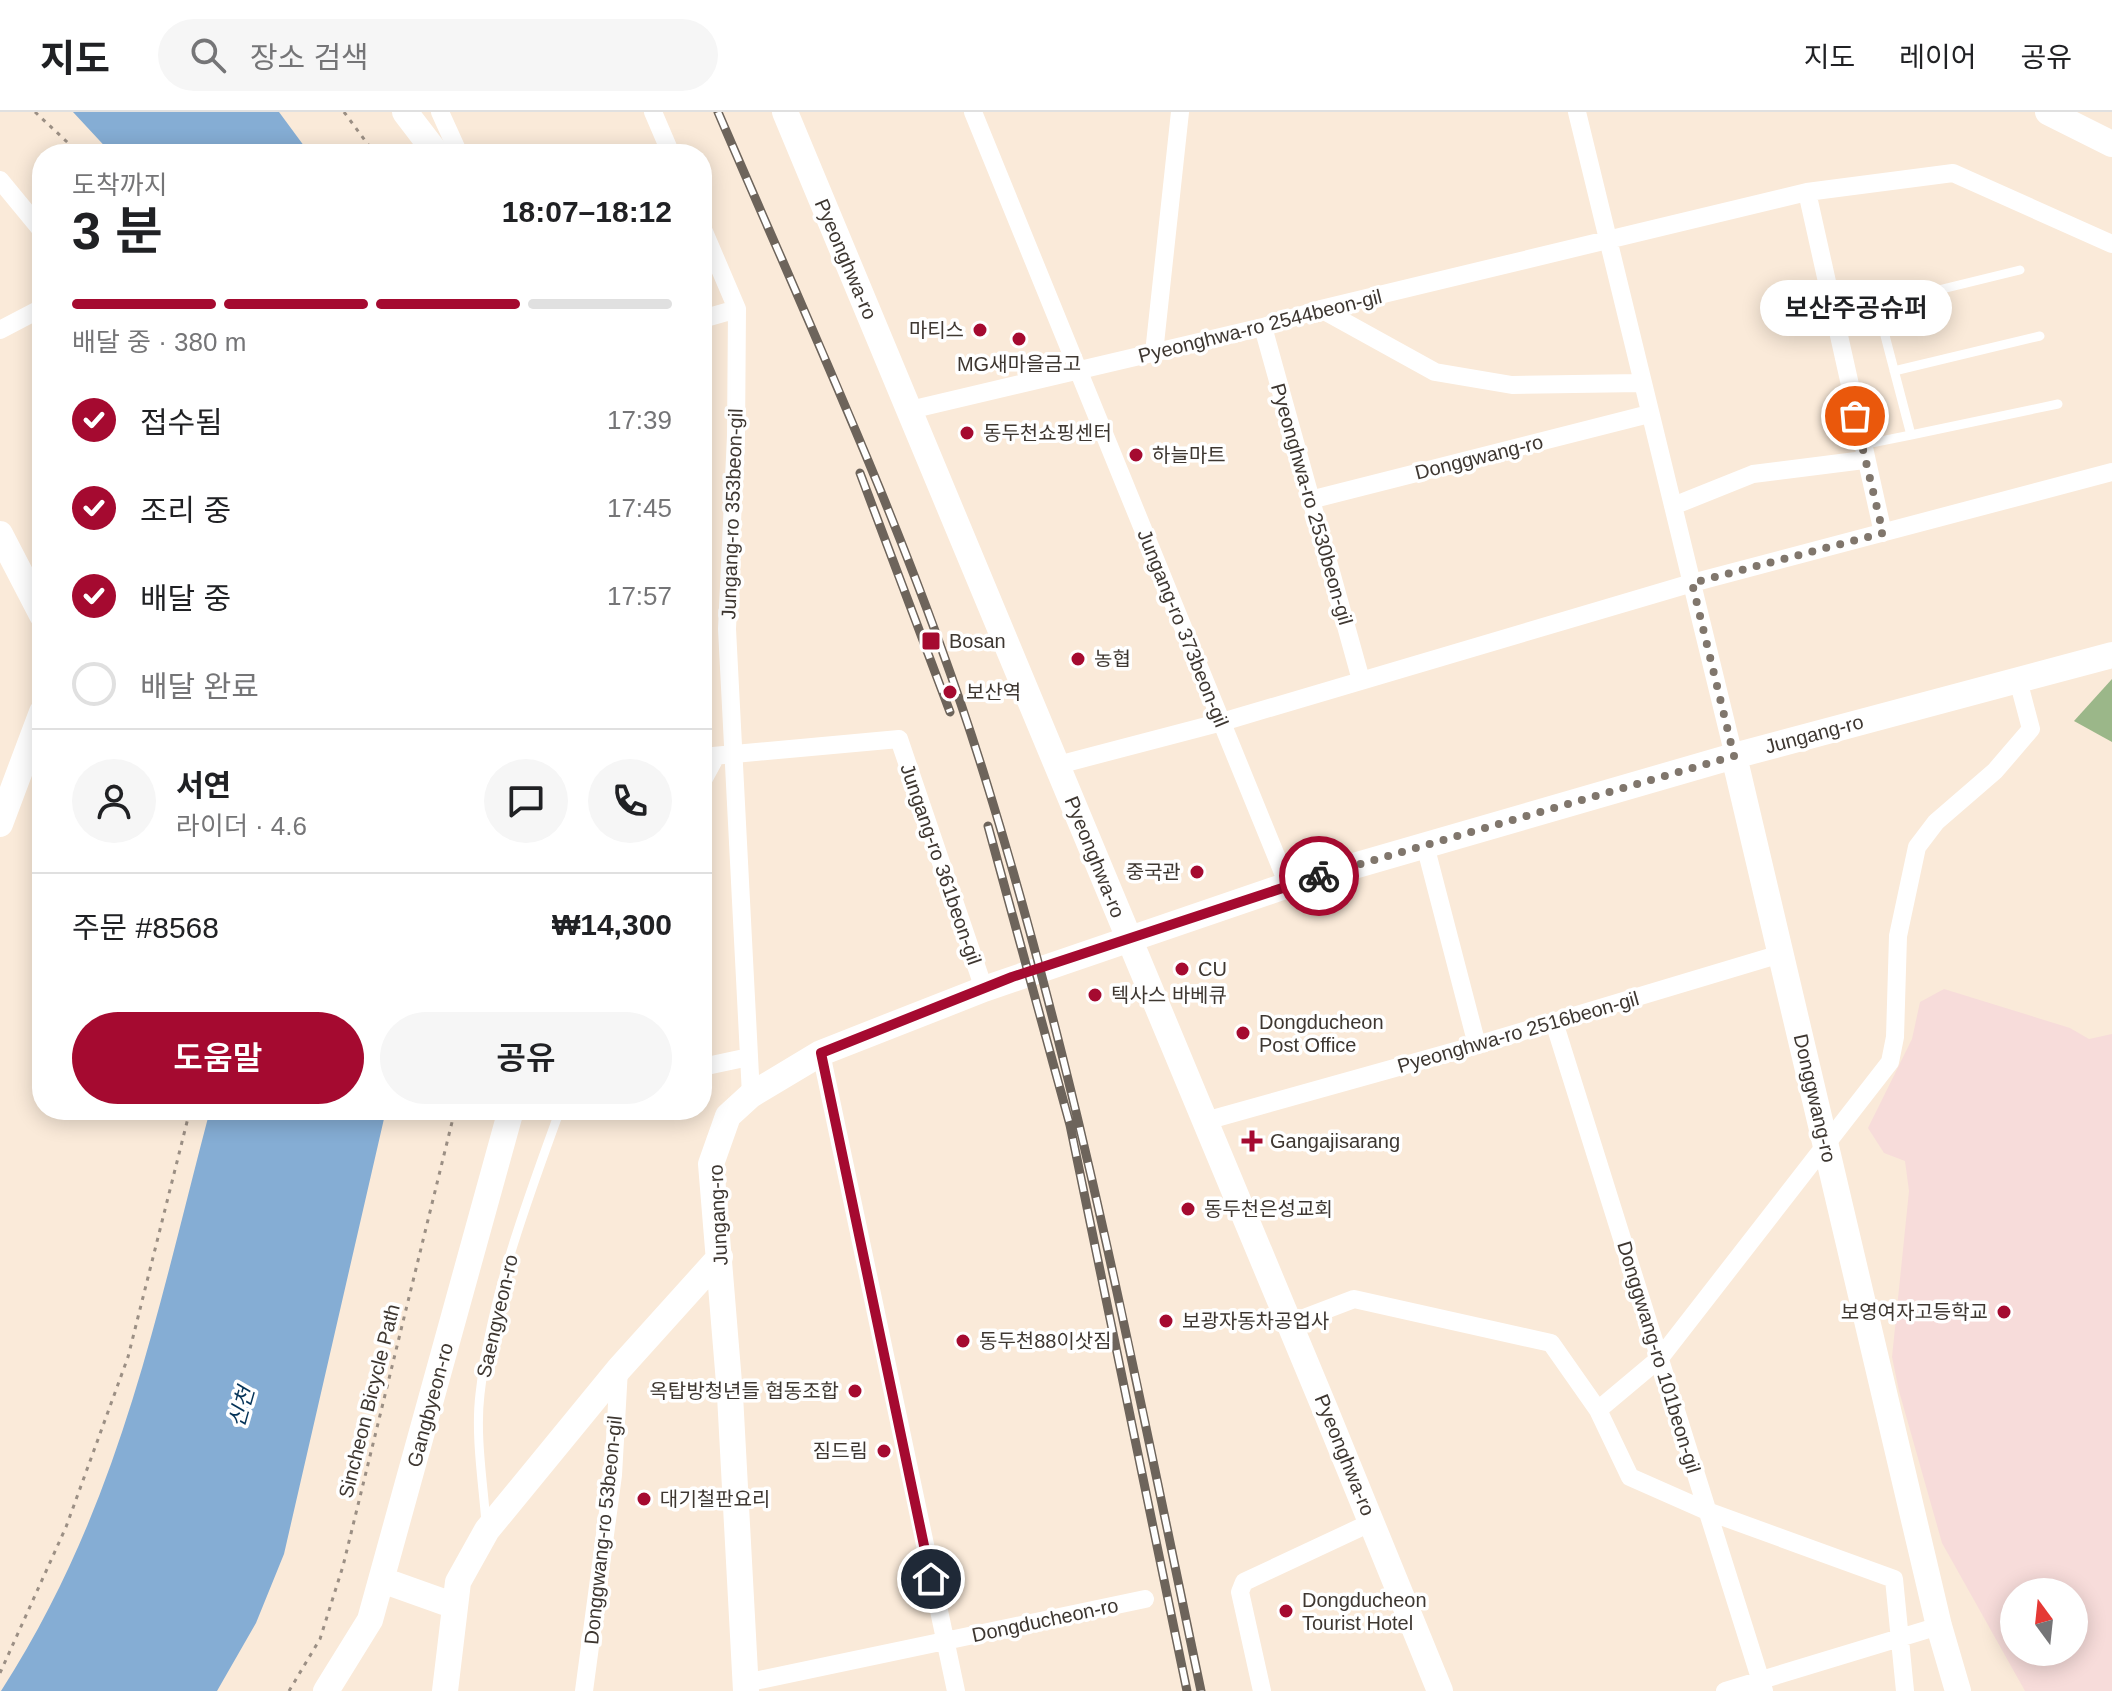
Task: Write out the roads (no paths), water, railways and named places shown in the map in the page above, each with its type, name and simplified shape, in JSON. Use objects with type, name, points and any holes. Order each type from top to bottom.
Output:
[{"type":"street","points":[[405,112],[429,144]]},
{"type":"street","points":[[440,112],[454,144]]},
{"type":"street","points":[[653,112],[667,144]]},
{"type":"street","name":"Pyeonghwa-ro","points":[[785,112],[1128,937],[1209,1120],[1440,1691]]},
{"type":"street","name":"Jungang-ro 373beon-gil","points":[[973,112],[1288,885]]},
{"type":"street","points":[[1154,353],[1180,112]]},
{"type":"street","name":"Donggwang-ro","points":[[1577,112],[1734,756],[1939,1626],[1958,1691]]},
{"type":"street","points":[[2048,112],[2112,144]]},
{"type":"street","name":"Pyeonghwa-ro 2544beon-gil","points":[[910,410],[1263,327],[1321,309],[1807,192],[1953,173],[2112,244]]},
{"type":"street","points":[[0,180],[32,219]]},
{"type":"street","points":[[1807,192],[1883,533]]},
{"type":"street","points":[[712,250],[737,309],[712,316]]},
{"type":"street","name":"Jungang-ro 353beon-gil","points":[[737,309],[736,436],[718,756],[751,1095]]},
{"type":"street","points":[[1321,309],[1435,372],[1512,385],[1641,383]]},
{"type":"street","points":[[0,330],[32,313]]},
{"type":"street","name":"Pyeonghwa-ro 2530beon-gil","points":[[1263,327],[1361,680]]},
{"type":"street","name":"Donggwang-ro","points":[[1310,500],[1649,414]]},
{"type":"street","points":[[1673,506],[1753,474],[1863,452]]},
{"type":"street","points":[[1058,765],[1222,722],[1692,583],[2112,472]]},
{"type":"street","points":[[0,534],[32,596]]},
{"type":"street","name":"Jungang-ro","points":[[944,1640],[745,1687],[720,1257],[711,1164],[728,1116],[751,1095],[821,1053],[984,989],[1128,937],[1288,885],[1734,756],[2112,655]]},
{"type":"street","points":[[1598,1410],[1660,1358],[1890,1062],[1895,1037],[1898,936],[1917,847],[1936,822],[1995,771],[2031,729],[2018,680]]},
{"type":"street","points":[[0,824],[32,739]]},
{"type":"street","name":"Jungang-ro 361beon-gil","points":[[718,756],[899,739],[984,989]]},
{"type":"street","points":[[1425,845],[1477,1045]]},
{"type":"street","name":"Pyeonghwa-ro 2516beon-gil","points":[[1209,1120],[1477,1045],[1780,954]]},
{"type":"street","name":"Donggwang-ro 101beon-gil","points":[[1554,1022],[1762,1685]]},
{"type":"street","name":"Dongducheon-ro","points":[[821,1053],[956,1691]]},
{"type":"street","points":[[712,1065],[749,1057]]},
{"type":"street","name":"Gangbyeon-ro","points":[[326,1691],[370,1620],[508,1120]]},
{"type":"street","points":[[445,1691],[458,1582],[487,1530],[619,1369],[720,1257]]},
{"type":"street","points":[[1291,1323],[1354,1299],[1551,1343],[1598,1410],[1630,1477],[1707,1511],[1894,1579],[1905,1691]]},
{"type":"street","name":"Donggwang-ro 53beon-gil","points":[[584,1691],[613,1475],[619,1369]]},
{"type":"street","points":[[1262,1691],[1240,1592],[1244,1582],[1372,1522]]},
{"type":"street","points":[[382,1580],[455,1606]]},
{"type":"street","name":"Dongducheon-ro","points":[[944,1640],[1145,1599]]},
{"type":"street","points":[[1725,1691],[1762,1685],[1939,1626]]},
{"type":"lane","points":[[1911,435],[1877,305],[2020,270]]},
{"type":"lane","points":[[1894,371],[2040,336]]},
{"type":"lane","points":[[1863,452],[1911,435],[2058,404]]},
{"type":"lane","name":"Saengyeon-ro","points":[[487,1530],[479,1397],[521,1214],[556,1120]]},
{"type":"water","points":[[73,112],[279,112],[303,144],[103,144]]},
{"type":"water","name":"신천","points":[[207,1120],[384,1120],[284,1554],[256,1623],[217,1691],[1,1691],[42,1621],[76,1551],[105,1481],[151,1336]]},
{"type":"railway","points":[[718,112],[896,528],[959,698],[987,784],[1020,896],[1078,1121],[1201,1691]]},
{"type":"railway","points":[[860,473],[950,712]]},
{"type":"railway","points":[[988,826],[1070,1125],[1187,1691]]},
{"type":"place","name":"마티스","points":[[980,330]]},
{"type":"place","name":"MG새마을금고","points":[[1019,339]]},
{"type":"place","name":"보산주공슈퍼","points":[[1855,416]]},
{"type":"place","name":"동두천쇼핑센터","points":[[967,433]]},
{"type":"place","name":"하늘마트","points":[[1136,455]]},
{"type":"place","name":"Bosan","points":[[931,641]]},
{"type":"place","name":"농협","points":[[1078,659]]},
{"type":"place","name":"보산역","points":[[950,692]]},
{"type":"place","name":"중국관","points":[[1197,872]]},
{"type":"place","name":"CU","points":[[1182,969]]},
{"type":"place","name":"텍사스 바베큐","points":[[1095,995]]},
{"type":"place","name":"Dongducheon Post Office","points":[[1243,1033]]},
{"type":"place","name":"Gangajisarang","points":[[1252,1141]]},
{"type":"place","name":"동두천은성교회","points":[[1188,1209]]},
{"type":"place","name":"보영여자고등학교","points":[[2004,1312]]},
{"type":"place","name":"보광자동차공업사","points":[[1166,1321]]},
{"type":"place","name":"동두천88이삿짐","points":[[963,1341]]},
{"type":"place","name":"옥탑방청년들 협동조합","points":[[855,1391]]},
{"type":"place","name":"짐드림","points":[[884,1451]]},
{"type":"place","name":"대기철판요리","points":[[644,1499]]},
{"type":"place","name":"Dongducheon Tourist Hotel","points":[[1286,1611]]}]
